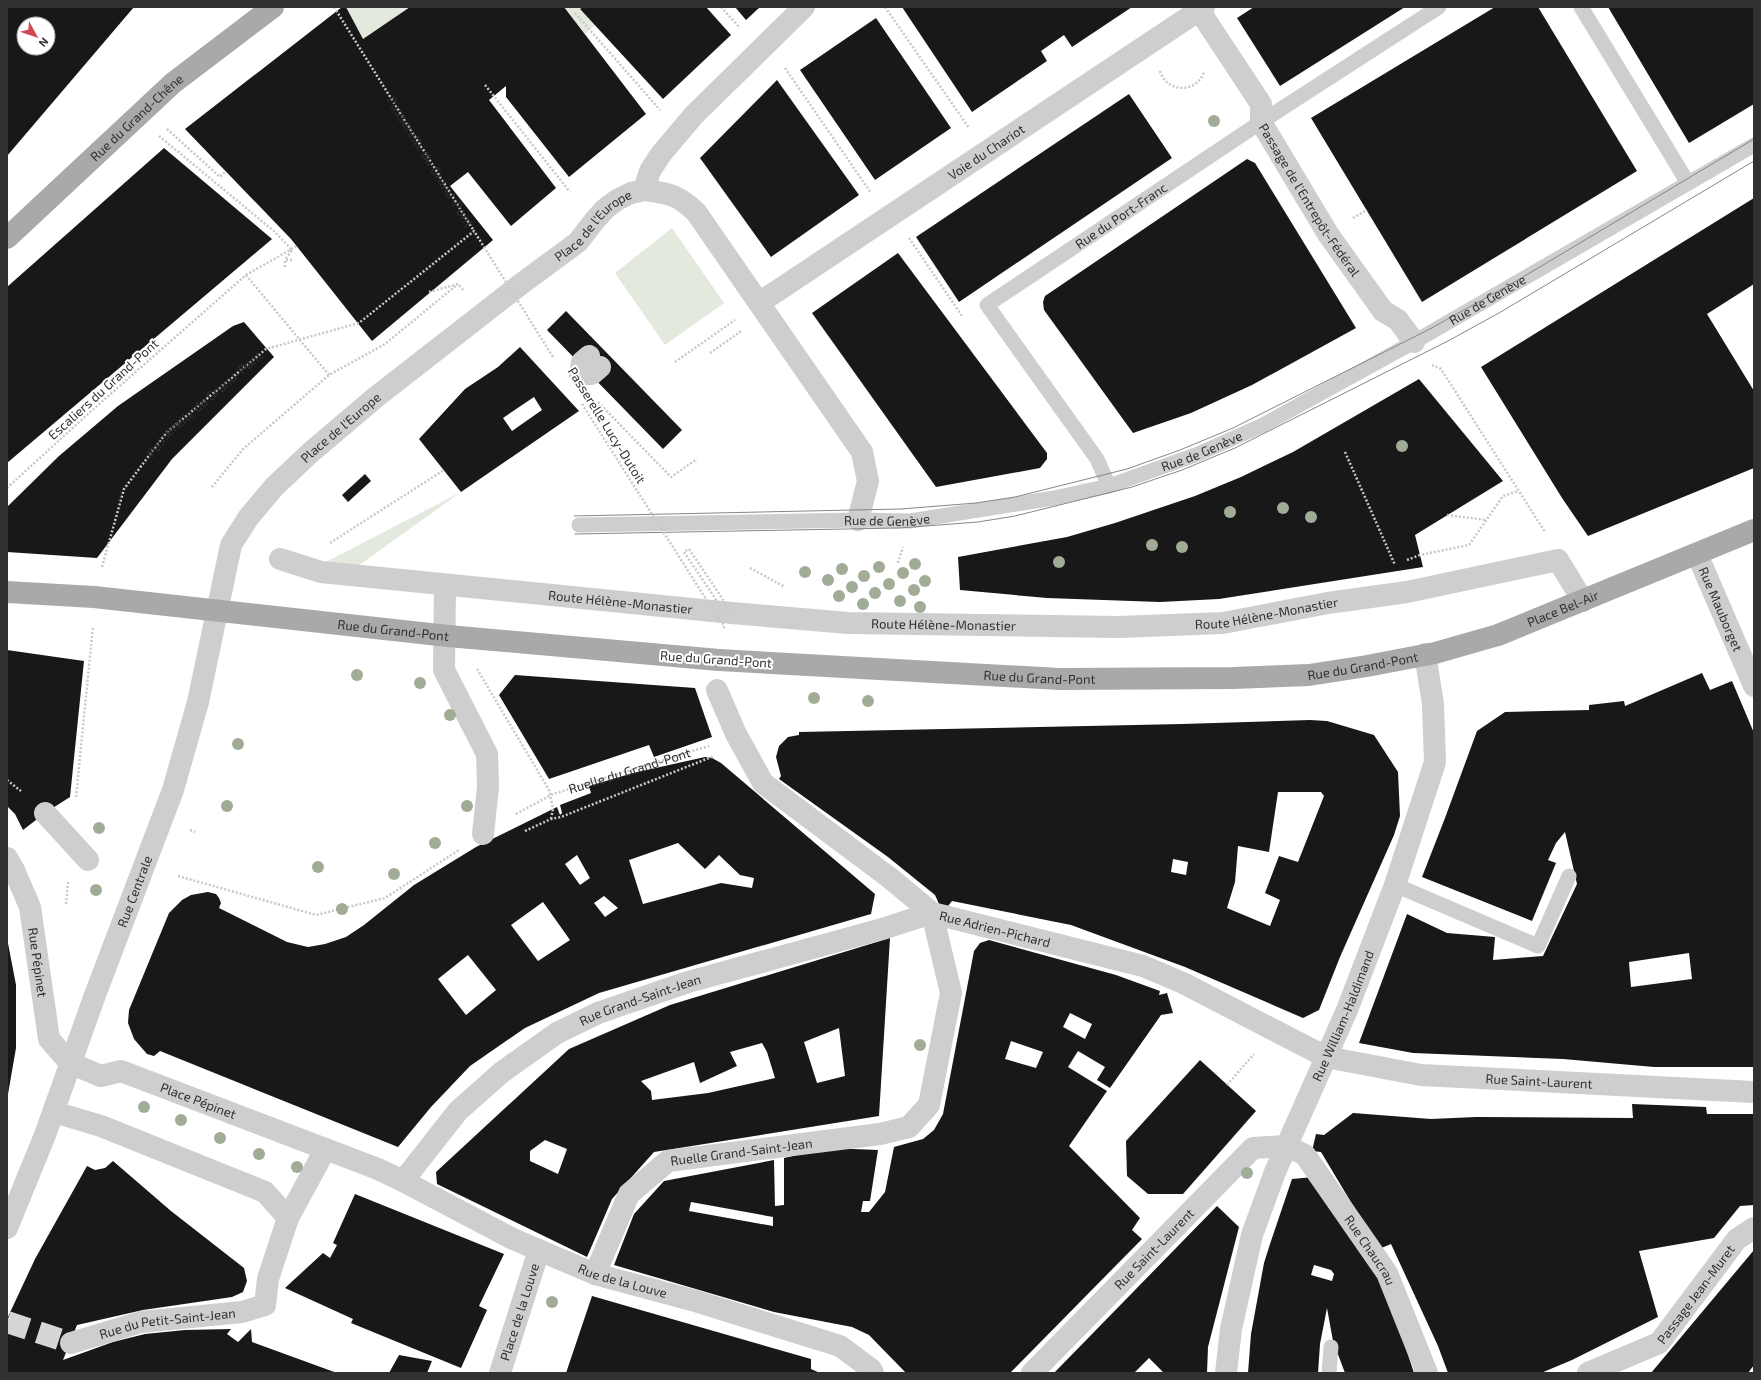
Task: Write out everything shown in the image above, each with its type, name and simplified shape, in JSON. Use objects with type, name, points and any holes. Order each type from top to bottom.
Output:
[{"type":"main road","name":"Rue du Grand-Chêne","points":[[7,238],[173,83],[273,7]]},
{"type":"main road","name":"Place Bel-Air","points":[[1425,654],[1498,635],[1754,530]]},
{"type":"main road","name":"Rue du Grand-Pont","points":[[7,592],[94,597],[448,636],[719,660],[1059,679],[1225,678],[1309,675],[1367,666],[1425,654]]},
{"type":"street","points":[[644,190],[650,171],[694,114],[804,7]]},
{"type":"street","name":"Voie du Chariot","points":[[768,297],[986,153],[1200,8]]},
{"type":"street","name":"Passage de l'Entrepôt-Fédéral","points":[[1200,8],[1261,104],[1261,122],[1328,234],[1383,311],[1398,320],[1414,342]]},
{"type":"street","name":"Place de l'Europe","points":[[231,545],[248,518],[274,488],[316,448],[376,397],[482,313],[578,242],[605,209],[630,193],[644,190],[675,195],[696,212],[862,452],[868,481],[858,520]]},
{"type":"street","name":"Rue Centrale","points":[[7,1228],[54,1112],[95,995],[173,790],[198,702],[231,545]]},
{"type":"street","name":"Rue Mauborget","points":[[1697,554],[1754,686]]},
{"type":"street","name":"Route Hélène-Monastier","points":[[280,558],[321,572],[445,585],[725,620],[1118,627],[1223,623],[1328,603],[1407,592],[1558,560],[1583,601]]},
{"type":"street","points":[[445,585],[444,670],[487,754],[488,787],[482,834]]},
{"type":"street","name":"Rue William-Haldimand","points":[[1226,1373],[1231,1329],[1252,1235],[1275,1172],[1347,1010],[1395,885],[1434,762],[1433,704],[1425,654]]},
{"type":"street","name":"Rue Adrien-Pichard","points":[[717,690],[736,734],[763,783],[890,878],[932,913],[1142,966],[1182,983],[1326,1057]]},
{"type":"street","points":[[45,813],[88,860]]},
{"type":"street","name":"Rue Pépinet","points":[[7,858],[14,870],[30,907],[49,1039],[70,1064]]},
{"type":"street","name":"Ruelle Grand-Saint-Jean","points":[[595,1274],[629,1194],[668,1161],[880,1134],[909,1127],[929,1105],[951,993],[932,913]]},
{"type":"street","name":"Rue Grand-Saint-Jean","points":[[403,1181],[458,1111],[502,1072],[557,1033],[598,1013],[688,982],[882,929],[932,913]]},
{"type":"street","name":"Rue Saint-Laurent","points":[[1326,1057],[1420,1075],[1754,1092]]},
{"type":"street","name":"Place Pépinet","points":[[70,1064],[101,1076],[121,1071],[378,1169]]},
{"type":"street","points":[[54,1112],[101,1126],[265,1192],[288,1218],[325,1150]]},
{"type":"street","name":"Rue Saint-Laurent","points":[[1032,1373],[1253,1148],[1287,1146]]},
{"type":"street","name":"Rue Chaucrau","points":[[1287,1146],[1305,1155],[1387,1273],[1427,1373]]},
{"type":"street","name":"Rue de la Louve","points":[[378,1169],[513,1239],[595,1274],[605,1278],[699,1302],[840,1346],[871,1369],[873,1373]]},
{"type":"street","name":"Rue du Petit-Saint-Jean","points":[[71,1343],[141,1322],[242,1312],[265,1305],[268,1279],[288,1218]]},
{"type":"street","name":"Passage Jean-Muret","points":[[1588,1373],[1659,1343],[1738,1239],[1754,1228]]},
{"type":"street","name":"Place de la Louve","points":[[500,1373],[539,1250]]},
{"type":"lane","name":"Rue du Port-Franc","points":[[987,305],[1261,122],[1439,7]]},
{"type":"lane","points":[[1582,7],[1688,183]]},
{"type":"lane","name":"Rue de Genève","points":[[579,526],[858,520],[910,521],[1054,498],[1109,486],[1198,454],[1263,425],[1414,342],[1754,145]]},
{"type":"lane","points":[[987,305],[1097,459],[1109,486]]},
{"type":"lane","points":[[1395,885],[1538,946],[1569,876]]},
{"type":"lane","points":[[1329,1373],[1331,1348]]},
{"type":"path","name":"Passerelle du Grand-Pont","points":[[94,597],[124,490],[166,433],[266,349],[359,323],[474,231],[334,7]]},
{"type":"path","points":[[721,7],[743,32]]},
{"type":"path","points":[[886,7],[986,153]]},
{"type":"path","points":[[575,12],[660,111]]},
{"type":"path","points":[[785,68],[965,320],[987,305]]},
{"type":"path","points":[[1159,68],[1164,81],[1175,88],[1189,88],[1199,80],[1204,69]]},
{"type":"path","points":[[485,85],[570,192]]},
{"type":"path","points":[[136,117],[275,232],[292,250]]},
{"type":"path","points":[[182,145],[220,177],[224,172]]},
{"type":"path","points":[[1358,216],[1367,210]]},
{"type":"path","name":"Passerelle Lucy-Dutoit","points":[[474,231],[584,370],[725,620]]},
{"type":"path","points":[[285,267],[285,260],[297,246]]},
{"type":"path","name":"Escaliers du Grand-Pont","points":[[7,488],[89,413],[246,275],[292,250]]},
{"type":"path","points":[[285,260],[293,260]]},
{"type":"path","points":[[246,275],[328,374]]},
{"type":"path","points":[[212,487],[243,449],[328,374],[385,344],[458,284]]},
{"type":"path","points":[[675,362],[739,318]]},
{"type":"path","points":[[710,353],[740,332],[734,321]]},
{"type":"path","points":[[1428,363],[1441,370],[1546,533]]},
{"type":"path","points":[[593,397],[671,477],[698,459]]},
{"type":"path","points":[[1345,452],[1407,592]]},
{"type":"path","points":[[327,545],[444,470]]},
{"type":"path","points":[[1420,555],[1469,544],[1503,496],[1518,491]]},
{"type":"path","points":[[1447,516],[1486,520]]},
{"type":"path","points":[[725,620],[689,549],[684,552],[725,613],[725,620]]},
{"type":"path","points":[[750,568],[791,590]]},
{"type":"path","points":[[76,797],[93,628]]},
{"type":"path","points":[[474,665],[549,790],[553,809],[551,819]]},
{"type":"path","name":"Ruelle du Grand-Pont","points":[[524,809],[553,794],[724,742],[736,734]]},
{"type":"path","points":[[525,831],[551,819],[561,817],[598,801],[712,758]]},
{"type":"path","points":[[7,780],[21,791]]},
{"type":"path","points":[[190,830],[196,832]]},
{"type":"path","points":[[178,876],[316,915],[385,898],[482,834]]},
{"type":"path","points":[[66,904],[68,883]]},
{"type":"path","points":[[1227,1085],[1255,1052]]},
{"type":"shaded area","points":[[346,7],[410,7],[363,39]]},
{"type":"shaded area","points":[[564,7],[583,7],[580,10],[595,25],[585,34]]},
{"type":"shaded area","points":[[672,228],[724,303],[665,345],[615,273]]},
{"type":"shaded area","points":[[461,492],[358,566],[324,563]]},
{"type":"building","points":[[7,7],[134,7],[7,156]]},
{"type":"building","points":[[342,7],[346,7],[363,39],[410,7],[564,7],[646,114],[569,177],[506,97],[506,86],[489,100],[556,188],[511,226],[468,172],[450,186],[493,240],[372,341],[291,239],[185,129]]},
{"type":"building","points":[[583,7],[706,7],[731,35],[663,99],[580,9]]},
{"type":"building","points":[[735,7],[760,7],[746,20]]},
{"type":"building","points":[[902,7],[1132,7],[1072,47],[1064,35],[1041,51],[1047,61],[972,112]]},
{"type":"building","points":[[1254,7],[1405,7],[1280,86],[1237,18]]},
{"type":"building","points":[[1495,7],[1538,7],[1637,171],[1422,302],[1311,118]]},
{"type":"building","points":[[1608,7],[1754,7],[1754,104],[1689,143]]},
{"type":"building","points":[[876,18],[951,128],[875,180],[800,70]]},
{"type":"building","points":[[777,80],[859,195],[771,257],[700,158]]},
{"type":"building","points":[[1129,94],[1172,158],[959,302],[916,237]]},
{"type":"building","points":[[164,148],[272,239],[7,463],[7,287]]},
{"type":"building","points":[[1247,159],[1255,163],[1356,328],[1252,385],[1191,413],[1133,433],[1044,310],[1043,302],[1045,296]]},
{"type":"building","points":[[1754,198],[1754,284],[1707,314],[1754,391],[1754,468],[1588,536],[1562,498],[1481,367]]},
{"type":"building","points":[[898,253],[1047,453],[1047,459],[1040,468],[936,487],[812,313]]},
{"type":"building","points":[[566,311],[682,430],[663,449],[547,330]]},
{"type":"building","points":[[244,322],[274,357],[172,459],[97,558],[7,552],[7,507],[59,456],[118,406],[233,326]]},
{"type":"building","points":[[520,347],[579,411],[461,492],[419,439],[465,389],[498,367]],"holes":[[[534,397],[542,410],[512,431],[503,418]]]},
{"type":"building","points":[[1419,379],[1503,481],[1415,535],[1423,567],[1219,599],[1160,602],[1047,598],[960,590],[958,557],[1067,537],[1115,523],[1195,496],[1241,477],[1293,452]]},
{"type":"building","points":[[365,474],[371,481],[348,502],[342,495]]},
{"type":"building","points":[[7,650],[84,661],[70,797],[45,813],[23,830],[15,814],[7,806]]},
{"type":"building","points":[[1702,673],[1710,690],[1732,681],[1754,733],[1754,1067],[1654,1067],[1563,1059],[1413,1053],[1359,1043],[1407,914],[1447,933],[1495,937],[1493,960],[1543,956],[1577,884],[1565,832],[1556,843],[1548,860],[1556,863],[1532,921],[1422,877],[1477,731],[1505,712],[1589,710],[1589,705],[1624,701],[1625,706]],"holes":[[[1689,953],[1692,979],[1631,987],[1629,962]]]},
{"type":"building","points":[[515,675],[695,688],[712,737],[654,757],[649,745],[549,779],[499,695]]},
{"type":"building","points":[[1310,720],[1327,721],[1374,735],[1398,772],[1400,816],[1394,835],[1340,957],[1319,1010],[1303,1018],[1185,967],[1071,925],[952,901],[948,906],[939,904],[935,895],[888,857],[779,779],[781,776],[776,757],[779,746],[788,737],[799,735],[799,732]],"holes":[[[1278,792],[1321,792],[1324,796],[1298,862],[1279,856],[1265,893],[1280,900],[1270,926],[1227,908],[1235,882],[1238,846],[1269,852]],[[1173,859],[1188,862],[1186,875],[1171,872]]]},
{"type":"building","points":[[705,757],[712,758],[721,763],[875,894],[871,914],[599,993],[525,1028],[470,1066],[431,1107],[398,1147],[160,1051],[154,1056],[147,1054],[134,1039],[128,1023],[129,1010],[169,913],[182,900],[191,895],[208,892],[216,894],[221,903],[219,908],[287,942],[308,947],[325,944],[346,937],[364,925],[414,885],[476,847],[557,807],[560,815],[562,813],[560,805],[591,793],[589,786],[633,773]],"holes":[[[678,843],[705,869],[719,855],[740,875],[754,878],[752,888],[721,883],[643,904],[629,860]],[[577,855],[590,878],[580,885],[565,864]],[[604,896],[618,908],[605,917],[594,903]],[[543,902],[570,940],[538,961],[511,925]],[[468,955],[496,990],[466,1015],[438,979]]]},
{"type":"building","points":[[7,938],[16,985],[16,1048],[8,1094]]},
{"type":"building","points":[[890,938],[879,1116],[654,1152],[612,1199],[587,1257],[437,1184],[436,1172],[569,1049],[670,1005]],"holes":[[[839,1028],[845,1076],[817,1083],[804,1042]],[[762,1043],[767,1052],[775,1078],[708,1093],[652,1100],[651,1091],[641,1081],[694,1062],[700,1083],[737,1066],[730,1052]],[[545,1140],[567,1149],[558,1174],[530,1161],[530,1151]]]},
{"type":"building","points":[[989,940],[1116,975],[1160,991],[1159,995],[1167,993],[1173,1013],[1161,1015],[1110,1088],[1097,1080],[1105,1067],[1078,1051],[1068,1067],[1107,1091],[1069,1146],[1140,1218],[1132,1230],[1142,1239],[1010,1373],[906,1373],[869,1335],[852,1327],[774,1312],[614,1265],[634,1214],[664,1181],[774,1160],[775,1206],[784,1205],[784,1158],[828,1148],[878,1150],[870,1201],[863,1201],[861,1212],[869,1212],[885,1192],[894,1147],[923,1139],[934,1130],[943,1114],[974,951],[980,943]],"holes":[[[1070,1013],[1092,1024],[1085,1039],[1063,1027]],[[1011,1041],[1043,1052],[1036,1068],[1005,1059]],[[691,1202],[773,1217],[773,1226],[689,1211]]]},
{"type":"building","points":[[1200,1060],[1256,1111],[1183,1194],[1148,1194],[1127,1176],[1126,1141]]},
{"type":"building","points":[[1632,1104],[1706,1107],[1707,1114],[1754,1114],[1754,1205],[1740,1206],[1714,1238],[1639,1251],[1658,1317],[1572,1360],[1541,1373],[1448,1373],[1438,1346],[1391,1244],[1379,1249],[1321,1152],[1312,1151],[1316,1134],[1324,1135],[1353,1113],[1431,1119],[1476,1117],[1633,1118]]},
{"type":"building","points":[[113,1161],[171,1211],[244,1268],[247,1281],[243,1292],[232,1297],[143,1310],[77,1325],[63,1360],[113,1342],[145,1334],[185,1330],[231,1329],[227,1334],[238,1342],[251,1329],[252,1342],[337,1373],[7,1373],[7,1319],[35,1259],[87,1166],[95,1170],[105,1168]]},
{"type":"building","points":[[1314,1177],[1368,1252],[1396,1318],[1414,1373],[1345,1373],[1333,1341],[1327,1308],[1320,1344],[1318,1373],[1248,1373],[1251,1334],[1264,1263],[1292,1179]],"holes":[[[1314,1265],[1331,1270],[1334,1274],[1332,1281],[1311,1275]]]},
{"type":"building","points":[[355,1194],[504,1254],[479,1306],[487,1310],[461,1368],[351,1323],[353,1319],[285,1288],[323,1253],[330,1258],[337,1245],[333,1243]]},
{"type":"building","points":[[1217,1206],[1239,1227],[1208,1347],[1207,1373],[1164,1373],[1149,1358],[1134,1373],[1054,1373]]},
{"type":"building","points":[[1754,1250],[1754,1365],[1748,1373],[1651,1373]]},
{"type":"building","points":[[592,1296],[811,1359],[811,1369],[820,1373],[566,1373]]},
{"type":"building","points":[[399,1355],[432,1361],[427,1373],[389,1373]]},
{"type":"tunnel","points":[[7,1322],[71,1343]]},
{"type":"tram line","points":[[574,516],[901,509],[976,503],[1015,497],[1127,469],[1180,450],[1233,428],[1428,330],[1518,280],[1754,139]]},
{"type":"tram line","points":[[575,534],[899,528],[978,522],[1015,516],[1132,487],[1182,470],[1235,448],[1448,341],[1499,313],[1754,161]]}]
